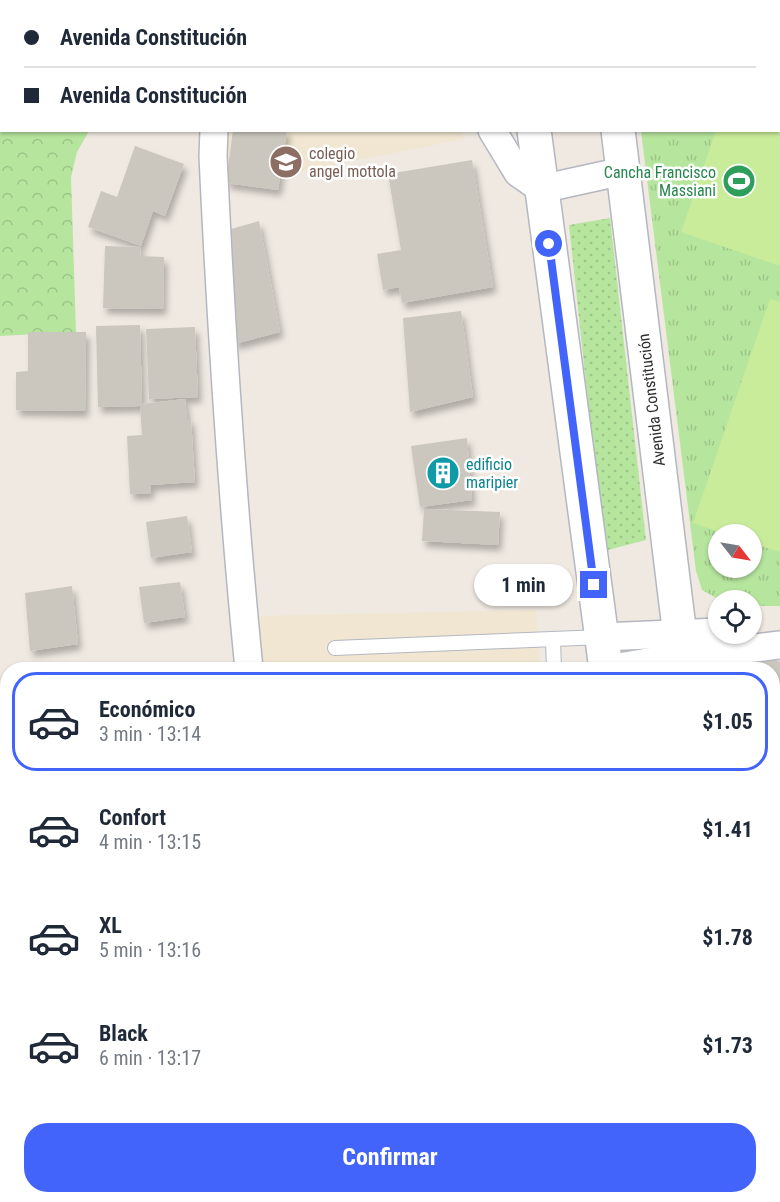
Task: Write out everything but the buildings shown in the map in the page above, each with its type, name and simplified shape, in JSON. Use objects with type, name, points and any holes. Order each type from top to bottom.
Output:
[{"type":"main road","points":[[534,132],[605,658]]},
{"type":"main road","name":"Avenida Constitución","points":[[618,132],[682,653]]},
{"type":"street","points":[[214,132],[213,156],[222,338],[232,497],[248,662]]},
{"type":"street","points":[[493,132],[518,173],[541,189],[623,171]]},
{"type":"street","points":[[762,631],[780,630]]},
{"type":"street","points":[[682,653],[708,638]]},
{"type":"street","points":[[605,658],[780,645]]},
{"type":"lane","points":[[553,641],[554,662]]},
{"type":"lane","points":[[335,648],[553,641],[605,658]]},
{"type":"shaded area","name":"colegio angel mottola","points":[[228,132],[462,132],[464,139],[227,186]]},
{"type":"shaded area","points":[[536,610],[540,662],[259,662],[257,616]]},
{"type":"green space","points":[[0,132],[88,132],[77,152],[71,177],[76,332],[0,336]]},
{"type":"green space","points":[[641,132],[780,132],[780,606],[762,606],[762,590],[708,590],[708,593],[702,590],[696,571]]},
{"type":"green space","name":"Cancha Francisco Massiani","points":[[716,132],[780,132],[780,266],[681,232]]},
{"type":"green space","points":[[610,218],[646,540],[604,551],[569,225]]},
{"type":"green space","points":[[770,299],[780,302],[780,552],[762,546],[762,524],[708,524],[708,528],[693,523]]},
{"type":"place","name":"colegio angel mottola","points":[[286,162]]},
{"type":"place","name":"Cancha Francisco Massiani","points":[[739,181]]},
{"type":"place","name":"edificio maripier","points":[[443,473]]},
{"type":"route","points":[[549,244],[594,585]]}]
